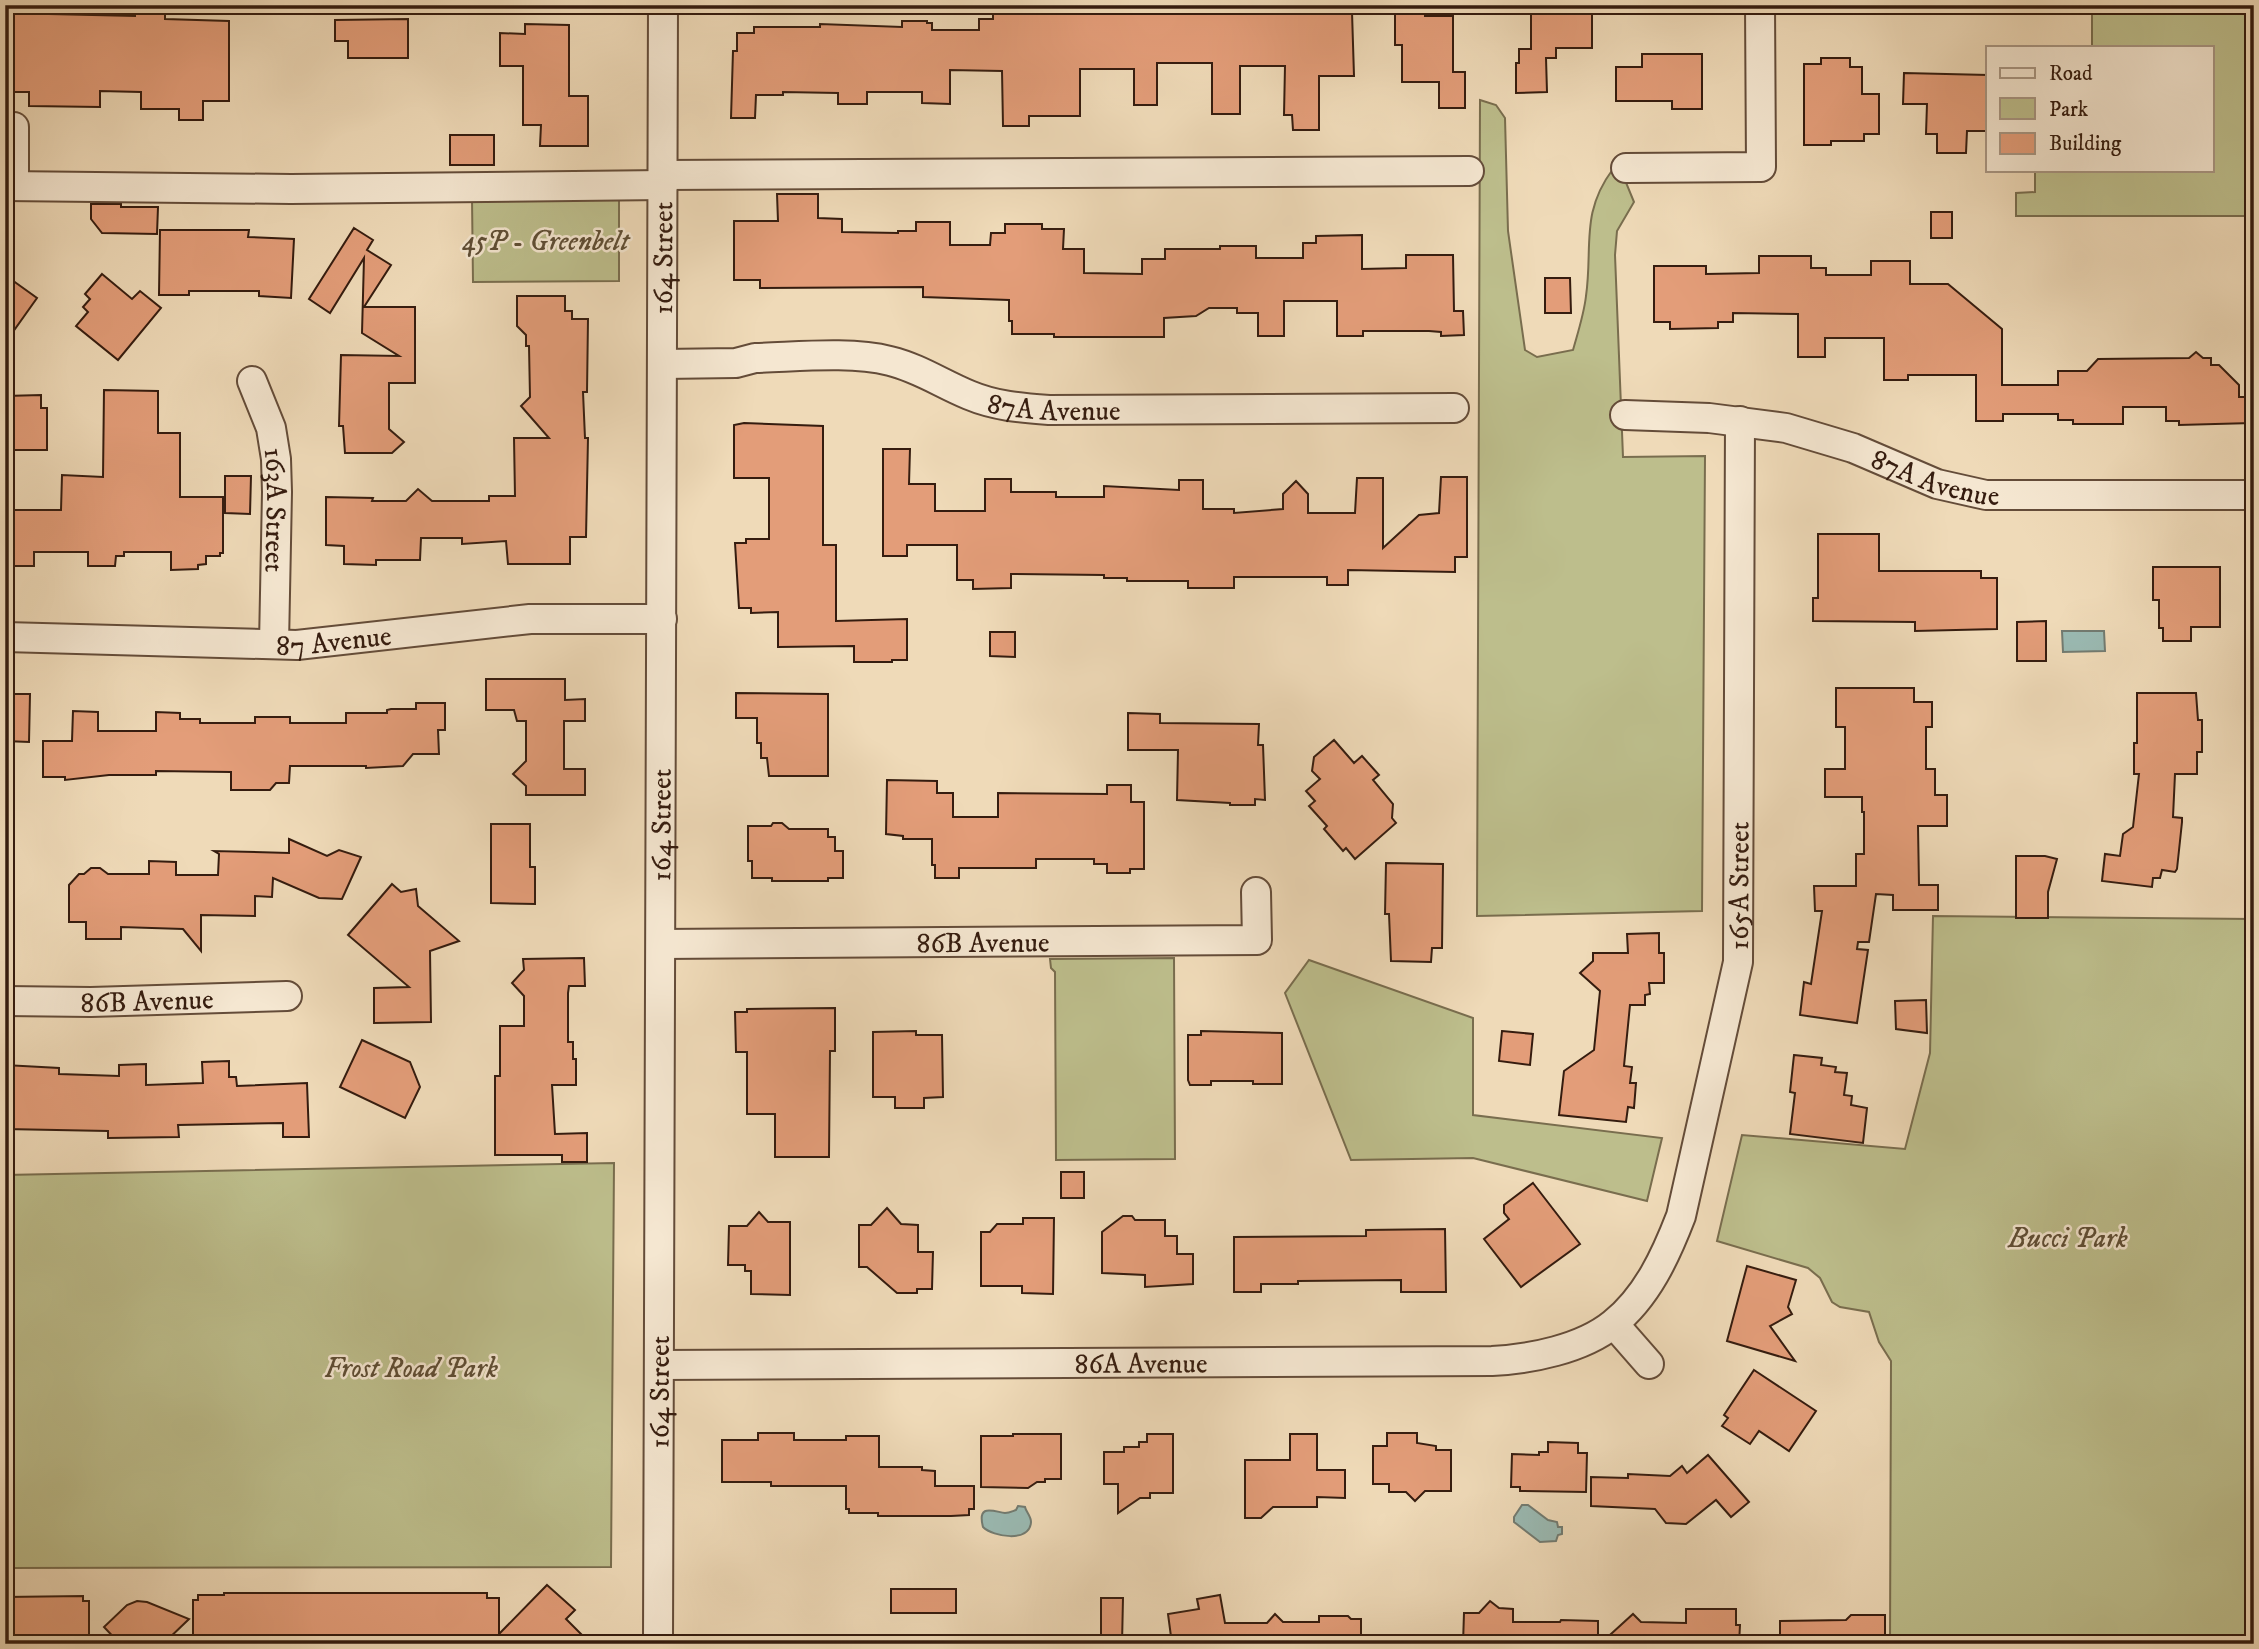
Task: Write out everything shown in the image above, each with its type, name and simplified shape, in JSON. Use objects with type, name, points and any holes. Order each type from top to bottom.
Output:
[{"type":"street","name":"164 Street","points":[[658,1644],[663,5]]},
{"type":"street","points":[[1626,168],[1761,167],[1760,5]]},
{"type":"street","points":[[14,127],[10,186],[292,189],[663,180],[1469,172]]},
{"type":"street","name":"87A Avenue","points":[[663,364],[736,363],[755,358],[874,358],[906,365],[968,395],[988,401],[1006,406],[1049,410],[1454,408]]},
{"type":"street","name":"163A Street","points":[[252,381],[271,428],[276,459],[274,645]]},
{"type":"street","name":"87A Avenue","points":[[1625,415],[1740,421],[1779,427],[1821,437],[1937,484],[1986,495],[2254,495]]},
{"type":"street","name":"165A Street","points":[[1614,1324],[1648,1284],[1681,1216],[1738,962],[1740,421]]},
{"type":"street","name":"87 Avenue","points":[[5,637],[320,644],[530,619],[662,619]]},
{"type":"street","name":"86B Avenue","points":[[661,944],[1257,940],[1256,892]]},
{"type":"street","name":"86B Avenue","points":[[5,1001],[91,1002],[287,996]]},
{"type":"street","points":[[1614,1324],[1648,1364]]},
{"type":"street","name":"86A Avenue","points":[[660,1365],[1492,1361],[1520,1358],[1570,1346],[1614,1324]]},
{"type":"green space","points":[[2092,5],[2254,5],[2254,216],[2016,216],[2016,193],[2035,192],[2035,172],[2214,172],[2214,46],[2092,46]]},
{"type":"green space","points":[[1480,100],[1496,105],[1505,118],[1508,231],[1525,350],[1537,357],[1573,350],[1585,303],[1592,216],[1603,185],[1613,169],[1625,180],[1634,202],[1617,231],[1615,255],[1623,457],[1705,456],[1702,911],[1477,916]]},
{"type":"green space","name":"45P - Greenbelt","points":[[472,198],[619,198],[619,281],[473,282]]},
{"type":"green space","name":"Bucci Park","points":[[1933,916],[2254,919],[2254,1644],[1890,1644],[1891,1361],[1879,1342],[1869,1312],[1840,1307],[1832,1302],[1820,1278],[1808,1268],[1717,1241],[1742,1135],[1905,1149],[1930,1053]]},
{"type":"green space","points":[[1174,958],[1175,1159],[1056,1160],[1055,972],[1051,968],[1050,959]]},
{"type":"green space","points":[[1309,960],[1473,1018],[1473,1115],[1662,1138],[1647,1201],[1473,1158],[1351,1160],[1285,993]]},
{"type":"green space","name":"Frost Road Park","points":[[614,1163],[611,1567],[5,1568],[5,1175]]},
{"type":"water","points":[[2062,631],[2104,631],[2105,651],[2063,652]]},
{"type":"water","points":[[1522,1505],[1528,1505],[1548,1520],[1557,1522],[1558,1527],[1562,1527],[1562,1534],[1558,1535],[1556,1541],[1540,1542],[1514,1522],[1514,1517]]},
{"type":"water","points":[[1018,1506],[1025,1507],[1031,1520],[1029,1529],[1024,1533],[1002,1535],[983,1527],[984,1512],[991,1510],[1008,1513],[1016,1510]]},
{"type":"building","points":[[1163,5],[1257,5],[1258,12],[1352,12],[1354,76],[1319,76],[1319,130],[1293,130],[1292,115],[1284,115],[1285,66],[1240,66],[1240,114],[1212,114],[1212,63],[1157,63],[1157,105],[1134,105],[1134,69],[1080,69],[1080,116],[1029,116],[1029,126],[1003,126],[1002,71],[950,70],[950,104],[922,103],[922,92],[867,92],[867,104],[838,104],[838,93],[783,92],[783,95],[756,95],[755,118],[731,118],[733,51],[737,51],[737,33],[754,33],[754,27],[820,27],[820,24],[902,27],[902,21],[927,21],[932,23],[932,30],[979,30],[979,19],[993,19],[993,6],[1112,7],[1112,13],[1163,13]]},
{"type":"building","points":[[1395,8],[1425,9],[1425,16],[1453,16],[1453,72],[1465,72],[1465,108],[1439,108],[1439,82],[1402,82],[1402,45],[1395,45]]},
{"type":"building","points":[[135,12],[165,13],[165,19],[229,21],[229,101],[203,101],[203,120],[179,120],[179,109],[141,109],[141,92],[100,91],[100,107],[29,106],[29,92],[5,92],[5,13],[135,16]]},
{"type":"building","points":[[1531,12],[1592,12],[1592,48],[1556,48],[1556,58],[1546,58],[1547,92],[1516,93],[1519,49],[1531,49]]},
{"type":"building","points":[[408,19],[408,58],[348,58],[348,41],[335,41],[335,20]]},
{"type":"building","points":[[525,24],[569,25],[569,96],[588,96],[588,146],[540,146],[541,125],[523,125],[523,66],[500,66],[500,33],[525,34]]},
{"type":"building","points":[[1642,54],[1702,54],[1702,109],[1672,109],[1672,101],[1616,101],[1616,67],[1642,67]]},
{"type":"building","points":[[1821,58],[1850,58],[1850,67],[1862,67],[1862,94],[1879,94],[1879,134],[1864,134],[1864,141],[1831,141],[1831,145],[1804,145],[1804,64],[1821,64]]},
{"type":"building","points":[[1904,73],[1986,75],[1986,131],[1967,131],[1966,153],[1937,153],[1937,134],[1926,134],[1927,104],[1903,104]]},
{"type":"building","points":[[450,135],[494,135],[494,165],[450,165]]},
{"type":"building","points":[[777,194],[818,194],[818,218],[842,219],[842,232],[898,233],[916,231],[916,222],[950,222],[950,245],[990,245],[991,233],[1005,233],[1005,224],[1042,224],[1042,229],[1064,229],[1063,249],[1084,249],[1084,273],[1142,274],[1142,259],[1165,259],[1165,249],[1256,246],[1256,258],[1303,258],[1303,243],[1316,243],[1316,236],[1362,235],[1362,269],[1406,268],[1406,255],[1453,255],[1454,311],[1463,311],[1464,335],[1441,336],[1441,332],[1429,331],[1363,331],[1363,336],[1337,336],[1337,301],[1284,301],[1284,336],[1258,336],[1258,313],[1237,313],[1237,308],[1209,308],[1196,316],[1164,318],[1164,337],[1054,337],[1054,334],[1012,334],[1009,300],[923,297],[923,287],[760,288],[760,280],[734,280],[734,221],[778,221]]},
{"type":"building","points":[[91,204],[158,207],[157,234],[102,233],[91,219]]},
{"type":"building","points":[[1931,212],[1952,212],[1952,238],[1931,238]]},
{"type":"building","points":[[354,228],[373,240],[367,250],[391,265],[364,307],[415,307],[415,383],[389,383],[389,429],[404,442],[392,453],[345,453],[343,426],[339,426],[341,355],[399,356],[362,333],[364,258],[330,313],[309,299]]},
{"type":"building","points":[[160,230],[249,230],[248,237],[294,239],[291,298],[259,296],[259,291],[189,291],[189,295],[159,295]]},
{"type":"building","points":[[1759,256],[1811,256],[1811,268],[1826,268],[1826,275],[1871,275],[1871,261],[1910,261],[1910,284],[1948,284],[2002,329],[2002,385],[2058,385],[2058,371],[2087,371],[2098,359],[2189,358],[2196,352],[2203,358],[2211,358],[2211,365],[2219,365],[2239,385],[2239,397],[2252,397],[2252,423],[2179,425],[2179,421],[2166,421],[2166,407],[2123,407],[2123,424],[2073,424],[2073,420],[2058,420],[2058,414],[2003,414],[2003,421],[1976,421],[1976,375],[1908,375],[1908,380],[1884,380],[1884,338],[1825,338],[1825,357],[1798,357],[1798,314],[1733,313],[1733,322],[1718,322],[1718,328],[1670,329],[1670,322],[1654,322],[1654,266],[1706,266],[1706,274],[1759,273]]},
{"type":"building","points":[[102,274],[132,299],[140,291],[161,308],[118,360],[76,326],[88,312],[83,307],[90,299],[85,294]]},
{"type":"building","points":[[5,275],[37,298],[5,343]]},
{"type":"building","points":[[1545,278],[1570,278],[1571,313],[1545,313]]},
{"type":"building","points":[[517,296],[565,296],[565,311],[572,311],[572,319],[588,319],[587,392],[583,392],[585,438],[588,438],[586,537],[570,537],[570,564],[508,564],[506,541],[462,544],[462,538],[421,538],[420,560],[376,560],[376,565],[344,564],[344,546],[326,545],[326,497],[406,501],[418,489],[432,501],[489,501],[489,496],[515,496],[514,438],[549,438],[521,406],[530,397],[529,346],[526,346],[526,335],[517,326]]},
{"type":"building","points":[[104,390],[158,391],[158,433],[180,433],[180,497],[223,497],[223,553],[220,553],[220,556],[206,556],[206,564],[198,565],[198,569],[171,570],[171,552],[124,552],[124,556],[116,556],[115,566],[88,566],[88,552],[34,552],[34,566],[5,566],[5,510],[61,510],[62,475],[103,477]]},
{"type":"building","points":[[41,395],[41,408],[47,408],[47,450],[5,450],[5,396]]},
{"type":"building","points":[[744,423],[823,426],[823,545],[836,545],[836,621],[907,619],[907,660],[854,662],[854,646],[778,647],[778,612],[751,613],[751,608],[739,608],[735,543],[746,543],[746,539],[769,539],[769,478],[734,478],[734,425]]},
{"type":"building","points":[[883,449],[910,449],[909,484],[935,484],[935,511],[985,511],[985,479],[1011,479],[1011,492],[1056,492],[1056,497],[1104,497],[1104,486],[1179,490],[1179,480],[1203,480],[1203,509],[1234,509],[1234,513],[1283,509],[1283,494],[1296,481],[1308,494],[1308,513],[1355,513],[1357,478],[1383,478],[1383,548],[1419,515],[1439,513],[1441,477],[1467,477],[1467,557],[1455,557],[1455,572],[1348,570],[1348,585],[1327,585],[1327,577],[1234,577],[1234,588],[1188,588],[1188,581],[1127,581],[1127,578],[1104,578],[1104,575],[1011,574],[1011,588],[973,589],[973,580],[957,580],[957,545],[907,545],[907,556],[883,556]]},
{"type":"building","points":[[225,476],[251,476],[250,514],[225,513]]},
{"type":"building","points":[[1818,534],[1879,534],[1879,571],[1981,571],[1981,578],[1997,578],[1997,629],[1915,631],[1915,622],[1813,621],[1813,598],[1818,598]]},
{"type":"building","points":[[2153,567],[2220,567],[2220,627],[2191,627],[2191,641],[2163,641],[2163,628],[2159,628],[2159,600],[2153,600]]},
{"type":"building","points":[[2046,621],[2046,661],[2017,661],[2017,622]]},
{"type":"building","points":[[990,632],[1015,632],[1015,657],[990,656]]},
{"type":"building","points":[[486,679],[565,679],[565,700],[585,699],[585,721],[564,721],[564,769],[585,769],[585,795],[526,795],[526,786],[513,774],[526,761],[526,721],[517,721],[514,710],[486,710]]},
{"type":"building","points":[[1836,688],[1914,688],[1914,702],[1932,702],[1932,727],[1926,727],[1926,769],[1935,769],[1935,795],[1947,795],[1947,826],[1918,826],[1919,885],[1938,885],[1938,910],[1893,910],[1893,895],[1876,894],[1869,942],[1858,942],[1857,949],[1868,950],[1857,1023],[1800,1015],[1804,982],[1811,984],[1822,911],[1815,911],[1814,886],[1856,886],[1856,854],[1864,854],[1862,797],[1825,797],[1825,769],[1845,769],[1845,727],[1836,727]]},
{"type":"building","points":[[736,693],[828,694],[828,776],[769,776],[767,758],[761,758],[761,743],[757,743],[757,718],[736,718]]},
{"type":"building","points":[[2137,693],[2196,693],[2198,720],[2202,720],[2202,752],[2197,752],[2197,774],[2175,774],[2173,817],[2182,818],[2177,869],[2175,872],[2162,870],[2160,878],[2153,878],[2152,887],[2102,881],[2105,854],[2120,856],[2123,834],[2133,827],[2139,774],[2134,774]]},
{"type":"building","points":[[5,694],[30,694],[29,742],[5,741]]},
{"type":"building","points":[[416,703],[445,703],[445,730],[438,730],[439,754],[413,754],[403,766],[290,766],[289,783],[276,783],[270,790],[231,790],[231,772],[156,771],[156,775],[109,775],[65,780],[65,777],[43,777],[43,741],[72,741],[73,711],[98,712],[98,731],[156,731],[156,712],[180,713],[180,719],[200,719],[200,723],[255,723],[255,717],[290,717],[290,723],[346,723],[346,713],[387,713],[387,710],[391,709],[416,709]]},
{"type":"building","points":[[1128,713],[1160,714],[1160,723],[1259,724],[1258,745],[1263,745],[1265,800],[1255,799],[1255,805],[1230,805],[1177,800],[1178,750],[1128,750]]},
{"type":"building","points":[[1334,740],[1354,763],[1362,756],[1379,775],[1373,780],[1393,804],[1392,818],[1396,823],[1355,859],[1346,848],[1343,851],[1324,829],[1327,826],[1309,806],[1315,801],[1306,791],[1320,779],[1312,771],[1314,757]]},
{"type":"building","points":[[887,780],[937,781],[937,793],[953,793],[953,817],[998,817],[998,793],[1107,794],[1107,785],[1131,785],[1131,802],[1144,802],[1144,869],[1130,869],[1130,873],[1107,873],[1107,864],[1094,864],[1094,859],[1036,859],[1036,868],[959,868],[959,878],[935,878],[932,839],[903,839],[903,836],[886,834]]},
{"type":"building","points":[[773,823],[782,823],[789,829],[828,829],[828,837],[835,837],[835,851],[843,851],[843,878],[828,878],[828,881],[772,881],[772,878],[752,878],[752,861],[748,861],[748,826],[771,826]]},
{"type":"building","points":[[491,824],[530,824],[530,867],[535,867],[535,904],[491,903]]},
{"type":"building","points":[[289,839],[327,856],[339,850],[361,857],[342,899],[319,898],[273,878],[272,897],[255,896],[255,916],[201,915],[201,951],[183,929],[121,927],[121,939],[86,939],[86,922],[69,922],[69,885],[79,874],[84,874],[91,868],[100,868],[108,874],[149,874],[149,861],[176,862],[176,875],[218,875],[219,854],[214,851],[289,853]]},
{"type":"building","points":[[2016,856],[2045,856],[2057,859],[2048,892],[2048,918],[2016,918]]},
{"type":"building","points":[[1386,863],[1443,864],[1442,948],[1432,948],[1431,962],[1391,961],[1389,914],[1385,914]]},
{"type":"building","points":[[392,884],[401,892],[416,889],[418,906],[459,941],[430,951],[431,1022],[374,1023],[374,988],[409,987],[348,935]]},
{"type":"building","points":[[1659,933],[1659,953],[1664,953],[1664,983],[1649,983],[1650,994],[1645,995],[1645,1005],[1630,1005],[1624,1066],[1632,1067],[1630,1083],[1636,1083],[1634,1108],[1628,1107],[1626,1122],[1559,1115],[1564,1071],[1594,1050],[1600,991],[1580,973],[1593,961],[1593,953],[1628,953],[1627,934]]},
{"type":"building","points":[[584,958],[585,986],[569,986],[568,993],[568,1042],[573,1042],[576,1085],[552,1085],[555,1134],[587,1133],[587,1162],[562,1162],[562,1155],[495,1155],[495,1076],[500,1076],[500,1026],[524,1026],[524,996],[512,983],[524,970],[523,959]]},
{"type":"building","points":[[1926,1000],[1927,1033],[1896,1029],[1895,1001]]},
{"type":"building","points":[[835,1008],[835,1051],[830,1051],[829,1157],[775,1157],[775,1114],[747,1114],[747,1052],[736,1052],[735,1012],[747,1012],[747,1009]]},
{"type":"building","points":[[916,1031],[916,1035],[942,1035],[943,1097],[924,1098],[924,1108],[895,1108],[895,1097],[873,1097],[873,1032]]},
{"type":"building","points":[[1201,1031],[1282,1033],[1282,1084],[1211,1081],[1211,1085],[1190,1085],[1188,1035],[1201,1035]]},
{"type":"building","points":[[1502,1031],[1533,1034],[1530,1065],[1499,1061]]},
{"type":"building","points":[[362,1040],[410,1062],[420,1087],[405,1118],[340,1087]]},
{"type":"building","points":[[1794,1055],[1822,1058],[1821,1065],[1836,1067],[1835,1072],[1847,1073],[1844,1095],[1852,1096],[1851,1105],[1867,1108],[1863,1143],[1790,1134],[1795,1093],[1790,1092]]},
{"type":"building","points":[[229,1061],[229,1077],[236,1077],[237,1086],[307,1083],[309,1137],[283,1137],[283,1123],[178,1125],[179,1137],[108,1138],[108,1131],[5,1129],[5,1065],[59,1068],[59,1074],[119,1076],[119,1065],[146,1064],[146,1085],[203,1083],[202,1062]]},
{"type":"building","points":[[1061,1172],[1084,1172],[1084,1198],[1061,1198]]},
{"type":"building","points":[[1533,1183],[1580,1244],[1521,1287],[1484,1239],[1509,1219],[1504,1213],[1504,1205]]},
{"type":"building","points":[[887,1208],[901,1224],[918,1225],[918,1252],[933,1252],[932,1289],[917,1289],[917,1293],[897,1293],[867,1267],[859,1267],[859,1225],[871,1225]]},
{"type":"building","points":[[759,1212],[768,1222],[790,1222],[790,1295],[751,1294],[751,1271],[745,1271],[745,1265],[728,1265],[729,1226],[747,1226]]},
{"type":"building","points":[[1123,1216],[1132,1216],[1135,1220],[1165,1220],[1165,1236],[1177,1236],[1177,1254],[1193,1254],[1193,1284],[1145,1287],[1145,1275],[1102,1273],[1102,1232]]},
{"type":"building","points":[[1023,1218],[1054,1218],[1053,1294],[1022,1293],[1022,1286],[981,1286],[981,1232],[990,1232],[997,1224],[1023,1224]]},
{"type":"building","points":[[1445,1229],[1446,1292],[1401,1292],[1401,1280],[1298,1281],[1298,1284],[1261,1284],[1261,1292],[1234,1292],[1234,1237],[1366,1236],[1366,1230]]},
{"type":"building","points":[[1747,1266],[1796,1280],[1788,1307],[1792,1314],[1770,1326],[1795,1361],[1727,1341]]},
{"type":"building","points":[[1754,1370],[1816,1411],[1789,1451],[1759,1431],[1750,1444],[1722,1426],[1728,1418],[1724,1415]]},
{"type":"building","points":[[758,1433],[794,1433],[794,1440],[846,1440],[846,1436],[879,1436],[879,1467],[922,1467],[922,1470],[935,1471],[935,1486],[974,1486],[974,1509],[969,1509],[969,1515],[951,1516],[878,1516],[878,1513],[849,1513],[849,1509],[846,1509],[846,1486],[771,1486],[771,1482],[722,1482],[722,1440],[758,1440]]},
{"type":"building","points":[[1387,1433],[1417,1433],[1417,1443],[1436,1446],[1436,1450],[1451,1450],[1451,1491],[1425,1491],[1415,1501],[1406,1492],[1389,1492],[1389,1484],[1373,1484],[1373,1446],[1387,1446]]},
{"type":"building","points":[[1061,1434],[1061,1479],[1045,1479],[1045,1482],[1037,1482],[1028,1488],[981,1487],[981,1436]]},
{"type":"building","points":[[1147,1434],[1173,1434],[1173,1493],[1150,1493],[1150,1498],[1140,1498],[1118,1513],[1118,1484],[1104,1484],[1104,1452],[1124,1452],[1124,1447],[1139,1447],[1139,1442],[1147,1442]]},
{"type":"building","points":[[1290,1434],[1317,1434],[1317,1470],[1345,1470],[1345,1498],[1317,1497],[1317,1507],[1273,1507],[1261,1518],[1245,1518],[1245,1460],[1290,1460]]},
{"type":"building","points":[[1548,1442],[1578,1443],[1578,1453],[1587,1453],[1586,1492],[1520,1491],[1520,1487],[1511,1487],[1512,1454],[1539,1455],[1539,1452],[1548,1452]]},
{"type":"building","points":[[1708,1455],[1749,1502],[1731,1517],[1716,1500],[1686,1524],[1666,1523],[1655,1509],[1591,1506],[1591,1477],[1628,1478],[1628,1474],[1670,1476],[1682,1466],[1687,1473]]},
{"type":"building","points":[[547,1585],[575,1610],[566,1619],[591,1644],[193,1644],[193,1600],[198,1600],[198,1595],[487,1593],[487,1598],[499,1598],[499,1634]]},
{"type":"building","points":[[891,1589],[956,1589],[956,1613],[891,1613]]},
{"type":"building","points":[[1220,1595],[1225,1623],[1267,1623],[1275,1614],[1283,1622],[1319,1622],[1319,1616],[1348,1616],[1351,1619],[1361,1619],[1361,1644],[1172,1644],[1168,1614],[1199,1609],[1197,1599]]},
{"type":"building","points":[[83,1596],[83,1601],[89,1601],[89,1644],[5,1644],[5,1597]]},
{"type":"building","points":[[1101,1598],[1123,1598],[1122,1644],[1101,1644]]},
{"type":"building","points":[[137,1601],[147,1602],[189,1619],[163,1644],[120,1644],[104,1627],[127,1605]]},
{"type":"building","points":[[1490,1601],[1499,1608],[1513,1609],[1513,1622],[1598,1621],[1598,1644],[1463,1644],[1464,1613],[1479,1613]]},
{"type":"building","points":[[1686,1609],[1736,1609],[1736,1625],[1740,1625],[1739,1644],[1600,1644],[1633,1614],[1641,1622],[1686,1623]]},
{"type":"building","points":[[1851,1615],[1885,1615],[1885,1644],[1780,1644],[1780,1621],[1846,1620]]}]
